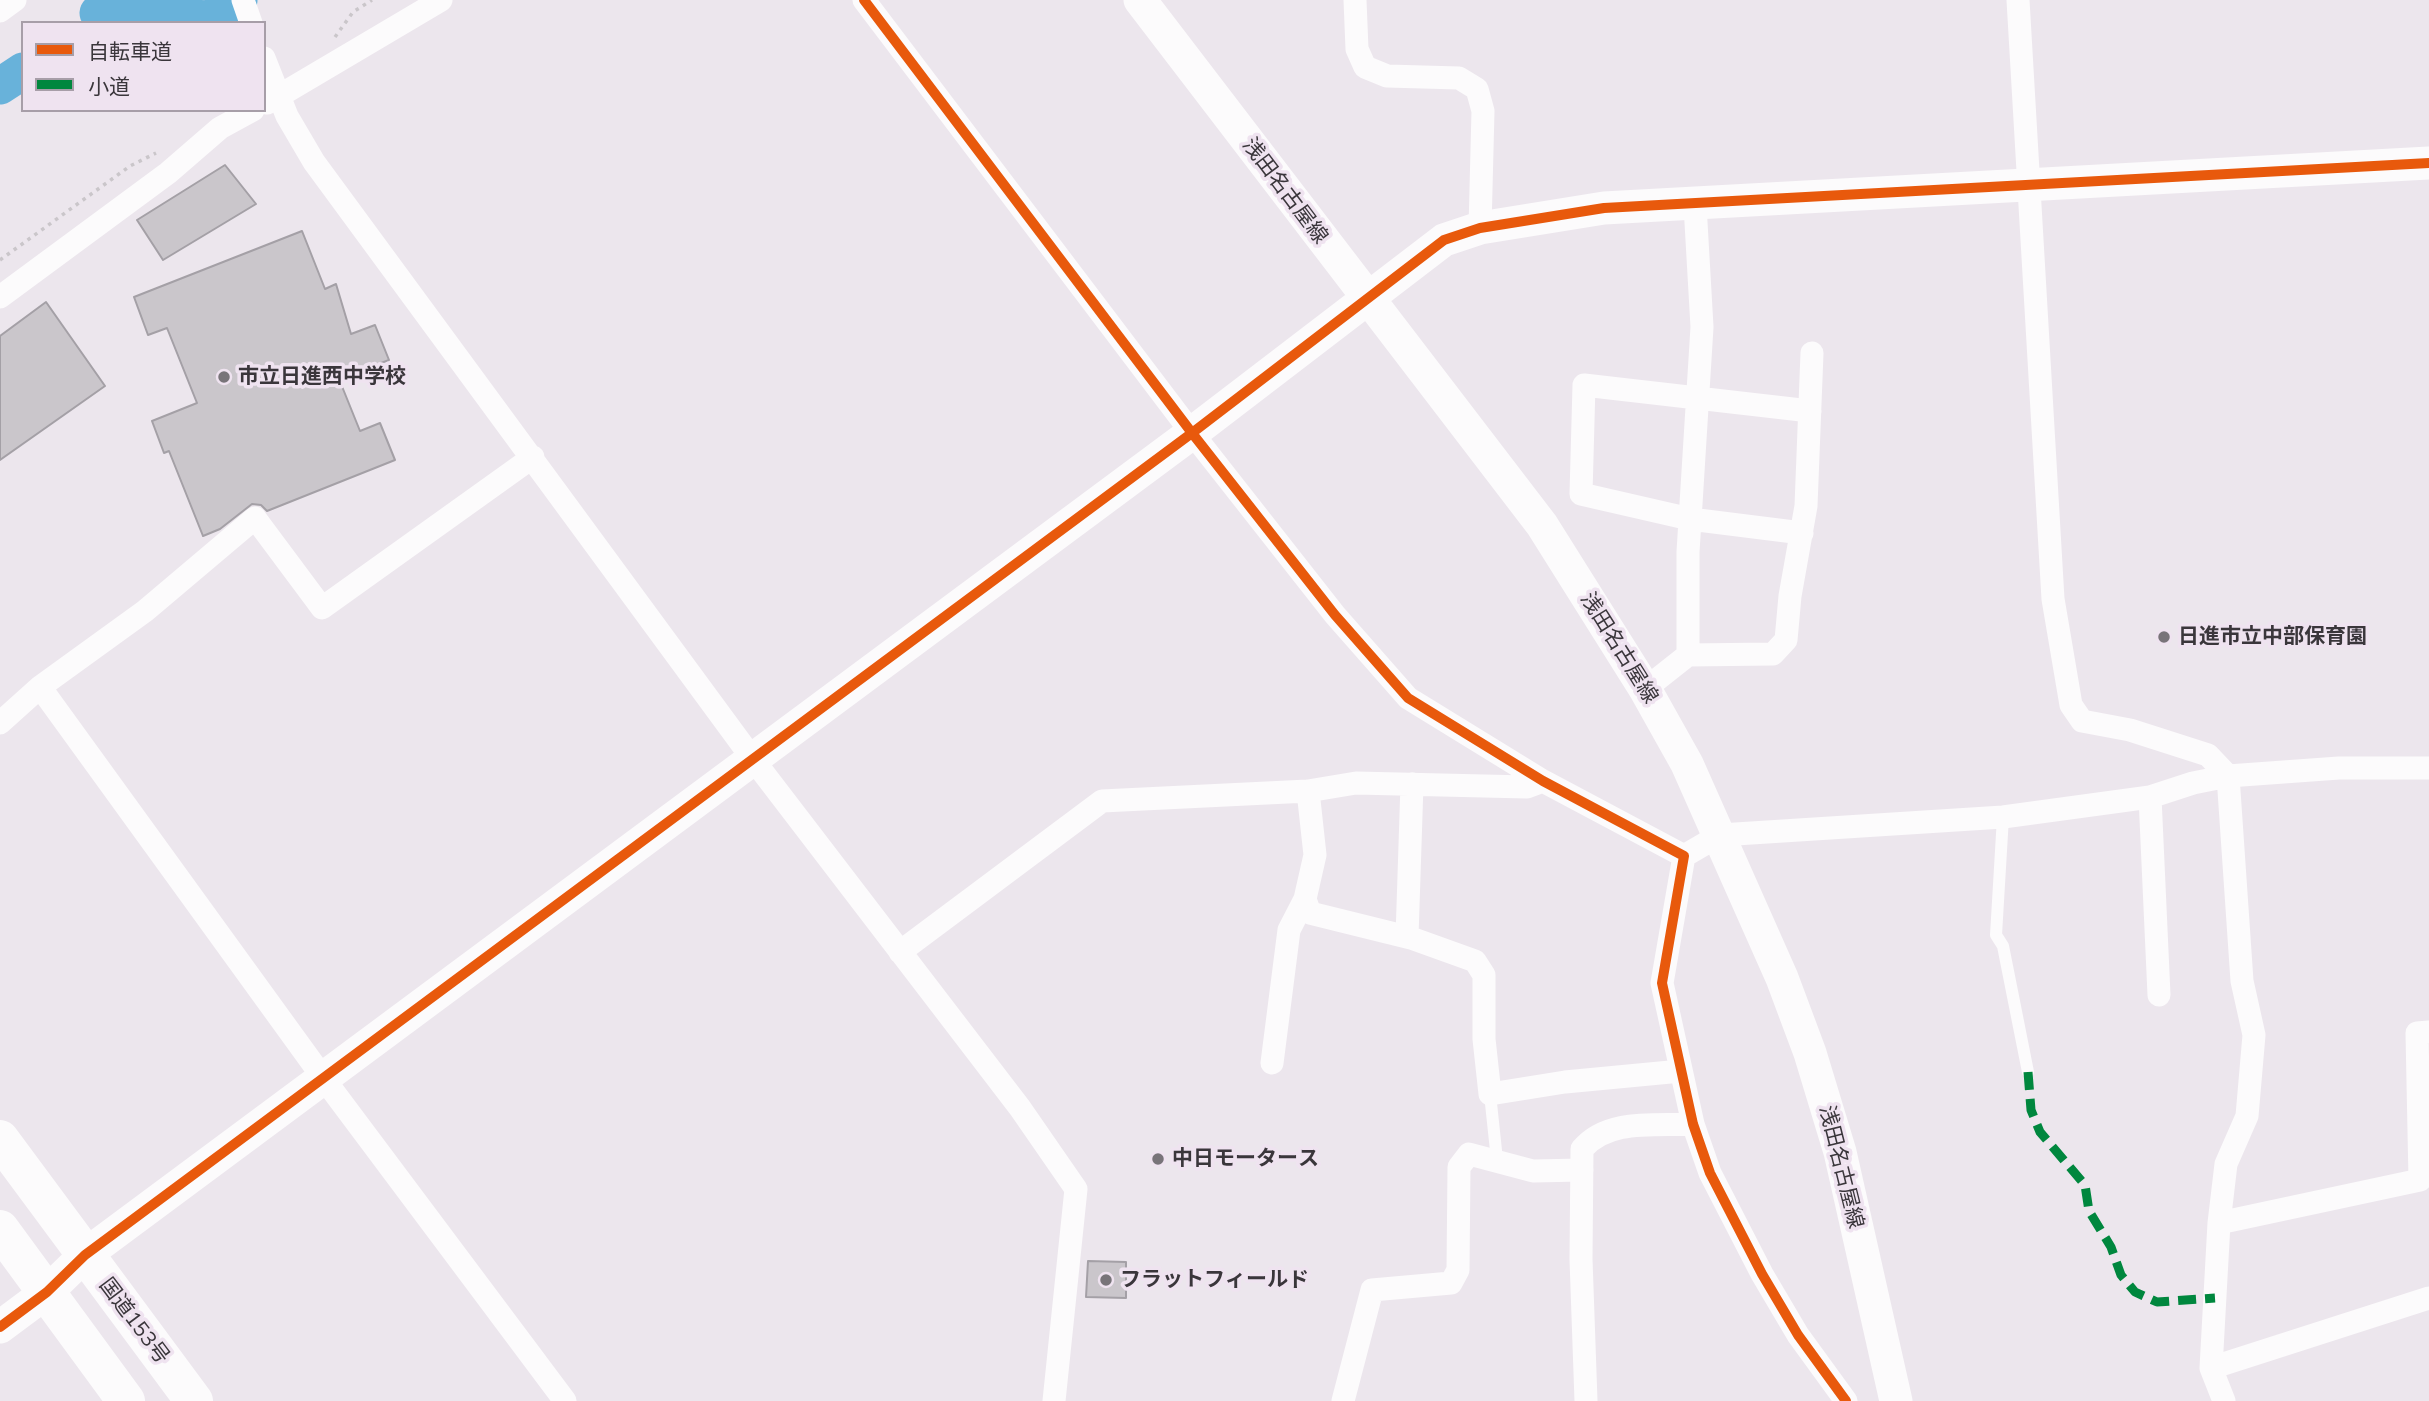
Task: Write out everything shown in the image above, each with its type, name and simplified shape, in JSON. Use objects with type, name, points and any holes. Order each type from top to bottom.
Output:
[{"type":"highway","name":"国道153号","points":[[0,1139],[194,1401]]},
{"type":"highway","points":[[0,1229],[126,1401]]},
{"type":"street","points":[[0,11],[15,0]]},
{"type":"street","points":[[243,0],[250,21]]},
{"type":"street","points":[[441,0],[270,84],[314,162],[752,758],[1020,1108],[1076,1189],[1054,1401]]},
{"type":"street","points":[[864,0],[1192,433],[1335,615],[1408,698],[1542,781],[1684,856]]},
{"type":"street","name":"浅田名古屋線","points":[[1140,0],[1542,524],[1645,689],[1687,764],[1782,978],[1813,1066],[1840,1152],[1896,1401]]},
{"type":"street","points":[[1354,0],[1357,50],[1365,67],[1387,76],[1459,78],[1477,89],[1483,111],[1480,228]]},
{"type":"street","points":[[2018,0],[2053,599],[2071,705],[2082,720],[2130,730],[2208,755],[2228,776],[2242,981],[2254,1035],[2247,1116],[2226,1164],[2219,1223],[2211,1368],[2224,1401]]},
{"type":"street","points":[[0,297],[169,173],[220,128],[249,112]]},
{"type":"street","points":[[0,1327],[47,1292],[85,1255],[1192,433],[1444,240],[1480,228],[1604,208],[2429,163]]},
{"type":"street","points":[[1688,655],[1690,519],[1702,327],[1695,205]]},
{"type":"street","points":[[1645,689],[1688,655],[1773,654],[1786,640],[1790,596],[1801,533],[1812,353]]},
{"type":"street","points":[[1801,533],[1690,519],[1581,494],[1584,385],[1810,411]]},
{"type":"street","points":[[0,723],[40,687],[145,611],[255,519],[322,608],[533,457]]},
{"type":"street","points":[[40,687],[324,1079],[565,1401]]},
{"type":"street","points":[[1846,1401],[1798,1335],[1762,1274],[1710,1173],[1693,1124],[1662,983],[1684,856],[1720,835],[2003,817],[2150,797],[2193,783],[2228,776],[2339,768],[2429,768]]},
{"type":"street","points":[[900,952],[1102,801],[1308,791],[1356,783],[1527,788],[1542,781]]},
{"type":"street","points":[[1407,937],[1412,784]]},
{"type":"street","points":[[1272,1063],[1289,930],[1305,899],[1315,855],[1308,791]]},
{"type":"street","points":[[2150,797],[2159,995]]},
{"type":"street","points":[[1305,899],[1310,914],[1407,937],[1475,961],[1484,975],[1484,1039],[1489,1094],[1565,1082],[1681,1071]]},
{"type":"street","points":[[2219,1223],[2424,1179],[2417,1033],[2429,1032]]},
{"type":"street","points":[[1586,1401],[1581,1259],[1582,1149],[1600,1132],[1611,1128],[1693,1124]]},
{"type":"street","points":[[1343,1401],[1372,1290],[1451,1283],[1458,1270],[1459,1167],[1469,1154],[1533,1171],[1582,1170]]},
{"type":"street","points":[[2211,1368],[2429,1298]]},
{"type":"lane","points":[[2003,817],[1996,935],[2003,946],[2028,1072]]},
{"type":"lane","points":[[1489,1094],[1497,1160]]},
{"type":"path","points":[[0,260],[130,166],[165,148]]},
{"type":"building","points":[[225,165],[256,204],[163,260],[137,220]]},
{"type":"building","points":[[302,231],[325,289],[336,284],[351,334],[375,325],[389,360],[339,379],[360,431],[380,423],[395,460],[267,511],[261,505],[252,504],[220,529],[203,536],[169,451],[164,453],[152,421],[197,403],[167,328],[148,335],[134,297]]},
{"type":"building","points":[[46,302],[105,386],[0,460],[0,336]]},
{"type":"building","name":"フラットフィールド","points":[[1088,1261],[1126,1262],[1126,1298],[1086,1297]]},
{"type":"waterway","points":[[98,13],[210,19],[239,0]]},
{"type":"waterway","points":[[0,86],[21,72]]},
{"type":"marked path","points":[[2028,1072],[2031,1110],[2040,1132],[2085,1185],[2089,1211],[2111,1247],[2121,1275],[2135,1292],[2157,1302],[2215,1298]]},
{"type":"cycle path","points":[[864,0],[1192,433],[1335,615],[1408,698],[1543,781],[1684,856],[1662,983],[1693,1124],[1710,1173],[1762,1274],[1798,1335],[1846,1401]]},
{"type":"cycle path","points":[[0,1327],[47,1292],[85,1255],[1192,433],[1444,240],[1480,228],[1604,208],[2429,163]]},
{"type":"place","name":"市立日進西中学校","points":[[224,377]]},
{"type":"place","name":"日進市立中部保育園","points":[[2164,637]]},
{"type":"place","name":"中日モータース","points":[[1158,1159]]},
{"type":"place","name":"フラットフィールド","points":[[1106,1280]]}]
